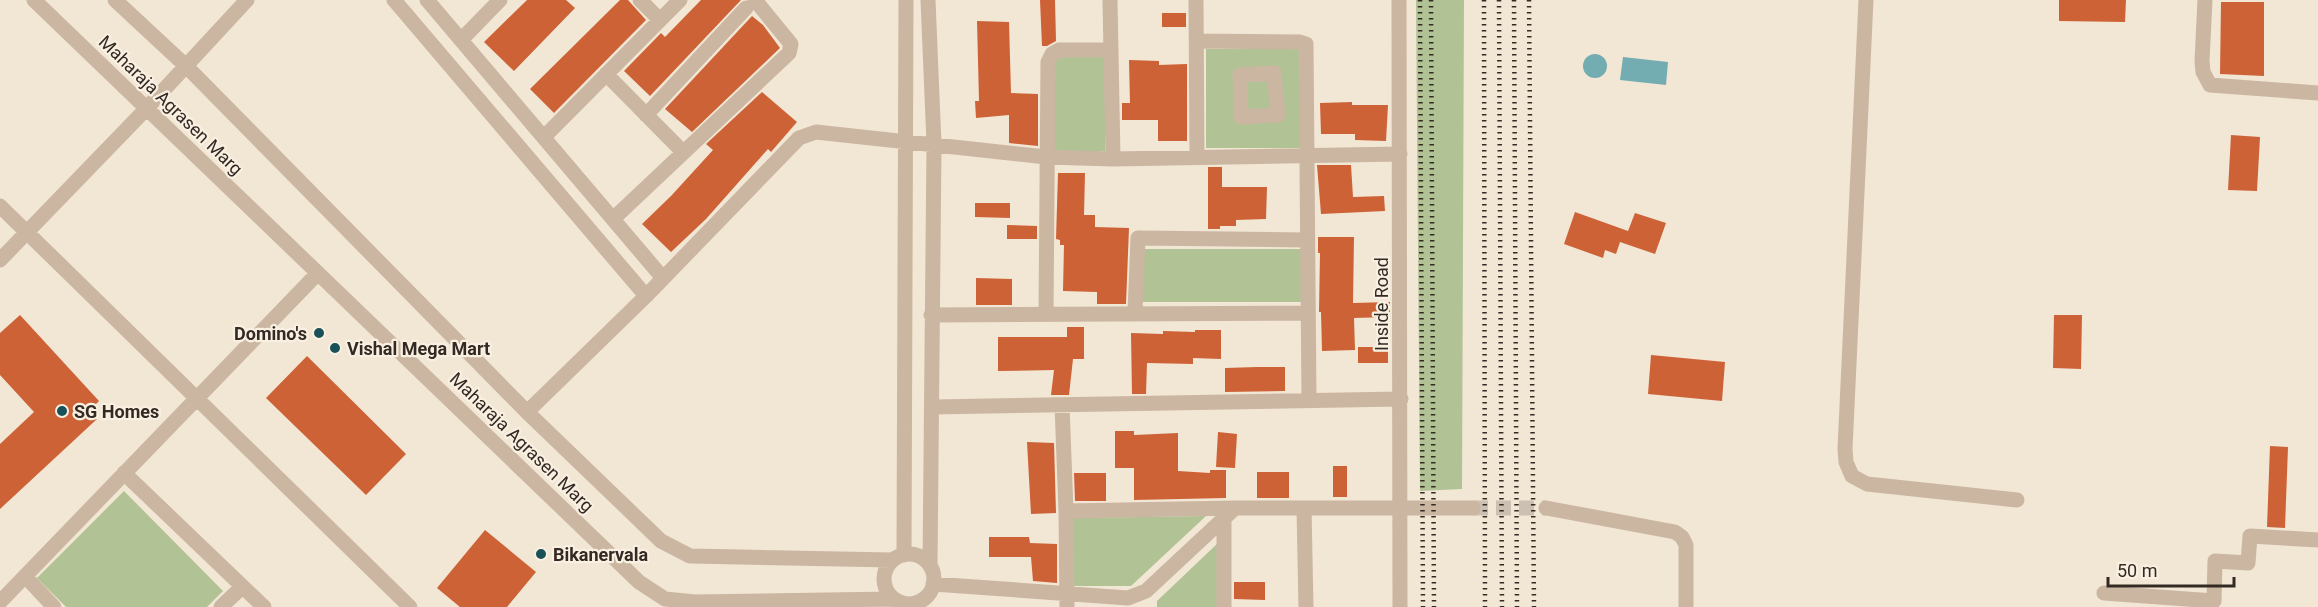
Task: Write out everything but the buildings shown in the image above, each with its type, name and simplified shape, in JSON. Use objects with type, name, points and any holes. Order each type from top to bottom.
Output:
[{"type":"street","name":"Maharaja Agrasen Marg","points":[[34,0],[662,603],[901,603]]},
{"type":"street","name":"Maharaja Agrasen Marg","points":[[115,0],[186,66],[527,412],[661,541],[690,556],[898,557]]},
{"type":"street","points":[[0,260],[147,108],[247,0]]},
{"type":"street","points":[[394,0],[646,296]]},
{"type":"street","points":[[427,0],[662,277]]},
{"type":"street","points":[[461,40],[500,0]]},
{"type":"street","points":[[640,0],[660,20]]},
{"type":"street","points":[[544,137],[680,0]]},
{"type":"street","points":[[1110,0],[1113,159]]},
{"type":"street","points":[[1196,0],[1197,157]]},
{"type":"street","name":"Inside Road","points":[[1399,0],[1400,607]]},
{"type":"street","points":[[1866,0],[1846,462],[1852,476],[1867,484],[2017,500]]},
{"type":"street","points":[[2205,0],[2202,61],[2203,72],[2210,85],[2318,93]]},
{"type":"street","points":[[930,566],[934,144],[928,2],[906,3],[906,143],[898,557],[885,574],[887,591],[901,603],[915,603],[930,596],[1067,601],[1128,598],[1146,591],[1229,513]]},
{"type":"street","points":[[613,219],[789,53],[791,44],[751,4],[646,115]]},
{"type":"street","points":[[1197,41],[1300,42],[1306,44],[1309,401]]},
{"type":"street","points":[[1046,314],[1048,62],[1052,54],[1059,50],[1111,50]]},
{"type":"street","points":[[606,74],[683,152]]},
{"type":"street","points":[[527,412],[646,296],[799,138],[816,132],[1046,158],[1400,154]]},
{"type":"street","points":[[0,206],[410,607]]},
{"type":"street","points":[[1135,313],[1138,238],[1307,240]]},
{"type":"street","points":[[0,602],[318,273]]},
{"type":"street","points":[[932,315],[1308,313]]},
{"type":"street","points":[[932,407],[1401,399]]},
{"type":"street","points":[[1062,405],[1067,601]]},
{"type":"street","points":[[124,473],[264,607]]},
{"type":"street","points":[[1305,508],[1306,607]]},
{"type":"street","points":[[1066,511],[1229,513],[1305,508],[1473,508]]},
{"type":"street","points":[[1546,508],[1676,532],[1686,545],[1686,607]]},
{"type":"street","points":[[1224,607],[1229,513]]},
{"type":"street","points":[[2104,593],[2214,602],[2215,561],[2248,563],[2250,536],[2318,540]]},
{"type":"street","points":[[898,557],[916,556],[924,559],[930,566],[933,573],[930,596]]},
{"type":"street","points":[[25,576],[54,607]]},
{"type":"street","points":[[221,607],[242,586]]},
{"type":"street","points":[[1146,591],[1147,607]]},
{"type":"green space","points":[[1416,0],[1464,0],[1462,489],[1420,491]]},
{"type":"green space","points":[[1206,49],[1302,49],[1302,148],[1206,148]]},
{"type":"green space","points":[[1050,57],[1105,57],[1105,151],[1050,151]]},
{"type":"green space","points":[[1141,249],[1306,249],[1306,302],[1141,302]]},
{"type":"green space","points":[[124,491],[223,591],[207,607],[66,607],[37,578]]},
{"type":"green space","points":[[1206,516],[1131,586],[1073,586],[1072,518]]},
{"type":"green space","points":[[1218,543],[1218,607],[1157,607],[1157,601]]},
{"type":"water","points":[[1595,54],[1604,57],[1607,66],[1604,75],[1595,78],[1586,75],[1583,66],[1586,57]]},
{"type":"water","points":[[1623,57],[1668,62],[1666,85],[1620,80]]},
{"type":"tunnel","points":[[1473,508],[1546,508]]},
{"type":"railway","points":[[1420,0],[1423,607]]},
{"type":"railway","points":[[1431,0],[1434,607]]},
{"type":"railway","points":[[1484,0],[1485,607]]},
{"type":"railway","points":[[1499,0],[1502,607]]},
{"type":"railway","points":[[1514,0],[1517,607]]},
{"type":"railway","points":[[1529,0],[1534,607]]},
{"type":"place","name":"Domino's","points":[[319,333]]},
{"type":"place","name":"Vishal Mega Mart","points":[[335,348]]},
{"type":"place","name":"SG Homes","points":[[62,411]]},
{"type":"place","name":"Bikanervala","points":[[541,554]]}]
